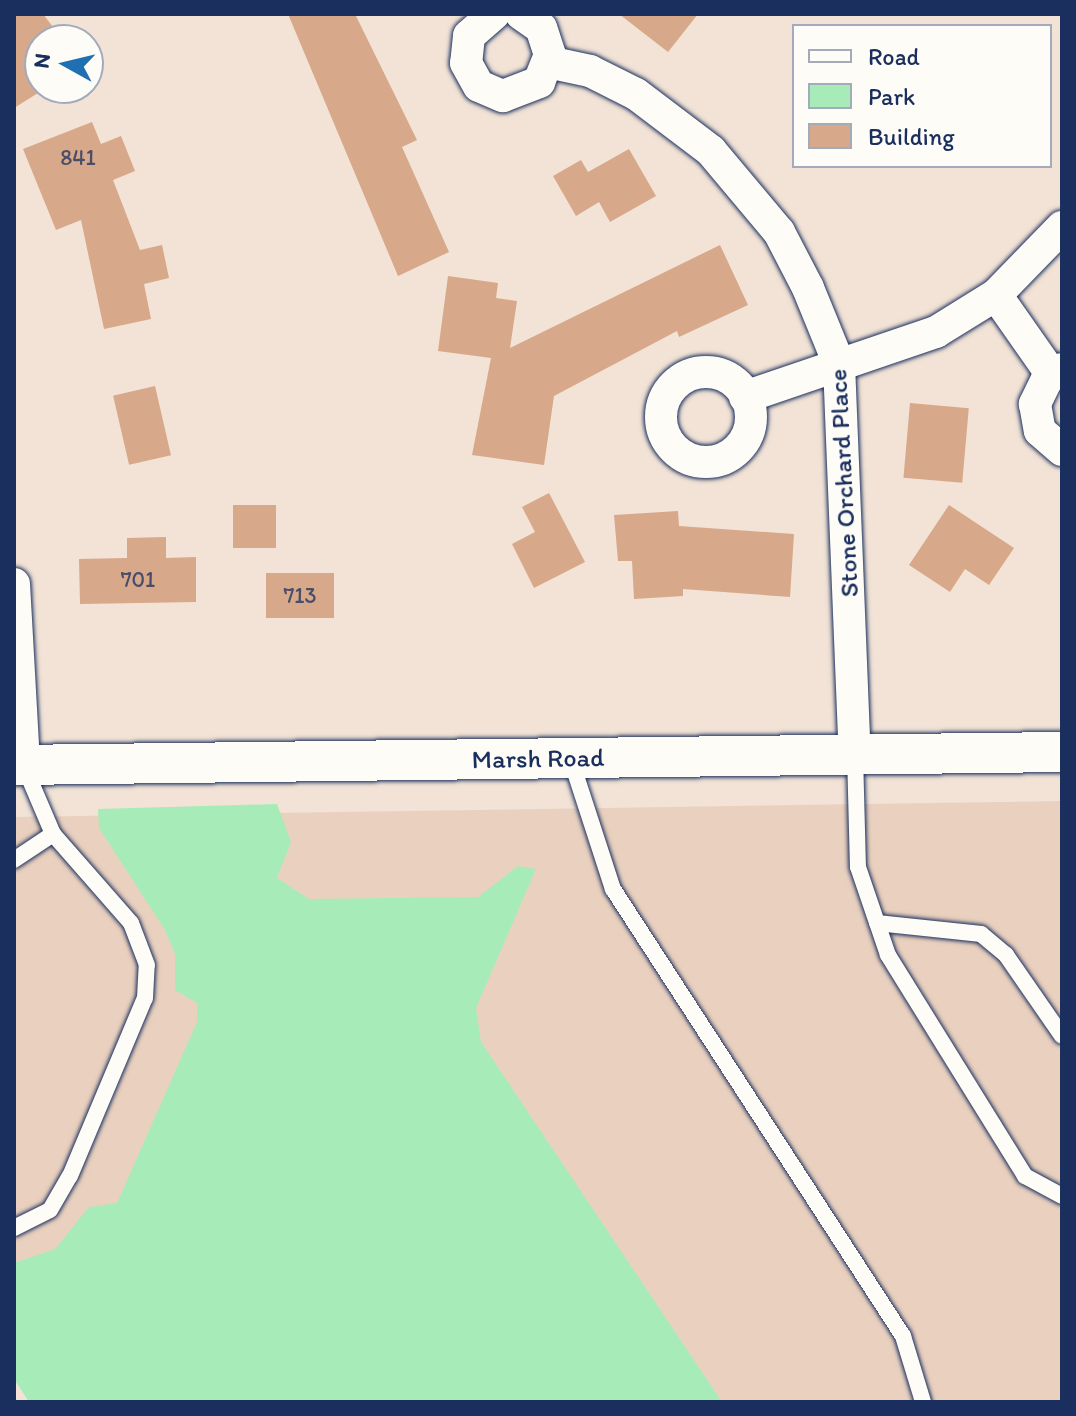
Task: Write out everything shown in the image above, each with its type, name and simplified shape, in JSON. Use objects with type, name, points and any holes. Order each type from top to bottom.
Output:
[{"type":"street","points":[[494,14],[477,25],[465,49],[479,86],[517,95],[539,82],[548,62],[541,28],[521,14]]},
{"type":"street","name":"Stone Orchard Place","points":[[548,62],[590,71],[636,94],[737,178],[779,232],[839,364],[855,754]]},
{"type":"street","points":[[745,397],[936,332],[996,295],[1062,227]]},
{"type":"street","points":[[996,295],[1057,372],[1039,391],[1035,418],[1062,450]]},
{"type":"street","points":[[14,584],[19,765]]},
{"type":"street","name":"Marsh Road","points":[[19,765],[1062,752]]},
{"type":"lane","points":[[855,754],[858,867],[888,955],[1025,1176],[1062,1196]]},
{"type":"lane","points":[[571,759],[613,889],[903,1336],[923,1402]]},
{"type":"lane","points":[[14,1228],[50,1210],[70,1176],[145,998],[147,965],[131,923],[53,834],[19,765]]},
{"type":"lane","points":[[14,860],[53,834]]},
{"type":"lane","points":[[877,923],[981,934],[1006,955],[1062,1036]]},
{"type":"shaded area","points":[[1062,801],[1062,1402],[33,1402],[14,1373],[14,817]]},
{"type":"green space","points":[[277,804],[291,842],[277,878],[309,899],[478,897],[518,866],[536,869],[476,1008],[481,1042],[722,1402],[29,1402],[14,1379],[14,1263],[55,1249],[89,1207],[117,1203],[197,1022],[197,1003],[175,990],[175,954],[165,930],[99,828],[98,809]]},
{"type":"building","points":[[14,14],[43,14],[51,24],[24,24],[24,102],[14,108]]},
{"type":"building","points":[[288,14],[355,14],[417,140],[402,147],[449,252],[398,276]]},
{"type":"building","points":[[619,14],[698,14],[668,52]]},
{"type":"building","points":[[92,122],[101,144],[121,136],[135,171],[113,180],[140,250],[162,245],[169,278],[144,284],[151,319],[104,329],[81,220],[56,230],[23,149]]},
{"type":"building","points":[[629,149],[656,196],[610,222],[599,202],[576,216],[553,176],[581,160],[588,172]]},
{"type":"building","points":[[720,245],[748,305],[679,337],[677,331],[554,396],[544,465],[472,455],[491,358],[438,351],[448,276],[498,283],[496,298],[517,301],[510,348]]},
{"type":"building","points":[[155,386],[171,455],[129,465],[113,396]]},
{"type":"building","points":[[910,403],[969,408],[962,483],[903,478]]},
{"type":"building","points":[[549,493],[585,562],[534,588],[512,544],[535,532],[522,507]]},
{"type":"building","points":[[233,505],[276,505],[276,548],[233,548]]},
{"type":"building","points":[[949,505],[1014,548],[989,585],[965,569],[950,592],[909,565]]},
{"type":"building","points":[[678,511],[679,526],[794,534],[790,597],[683,589],[683,596],[634,599],[632,561],[618,561],[614,515]]},
{"type":"building","points":[[166,537],[166,558],[196,557],[196,602],[80,604],[79,559],[127,558],[127,538]]},
{"type":"building","points":[[266,573],[334,573],[334,618],[266,618]]}]
